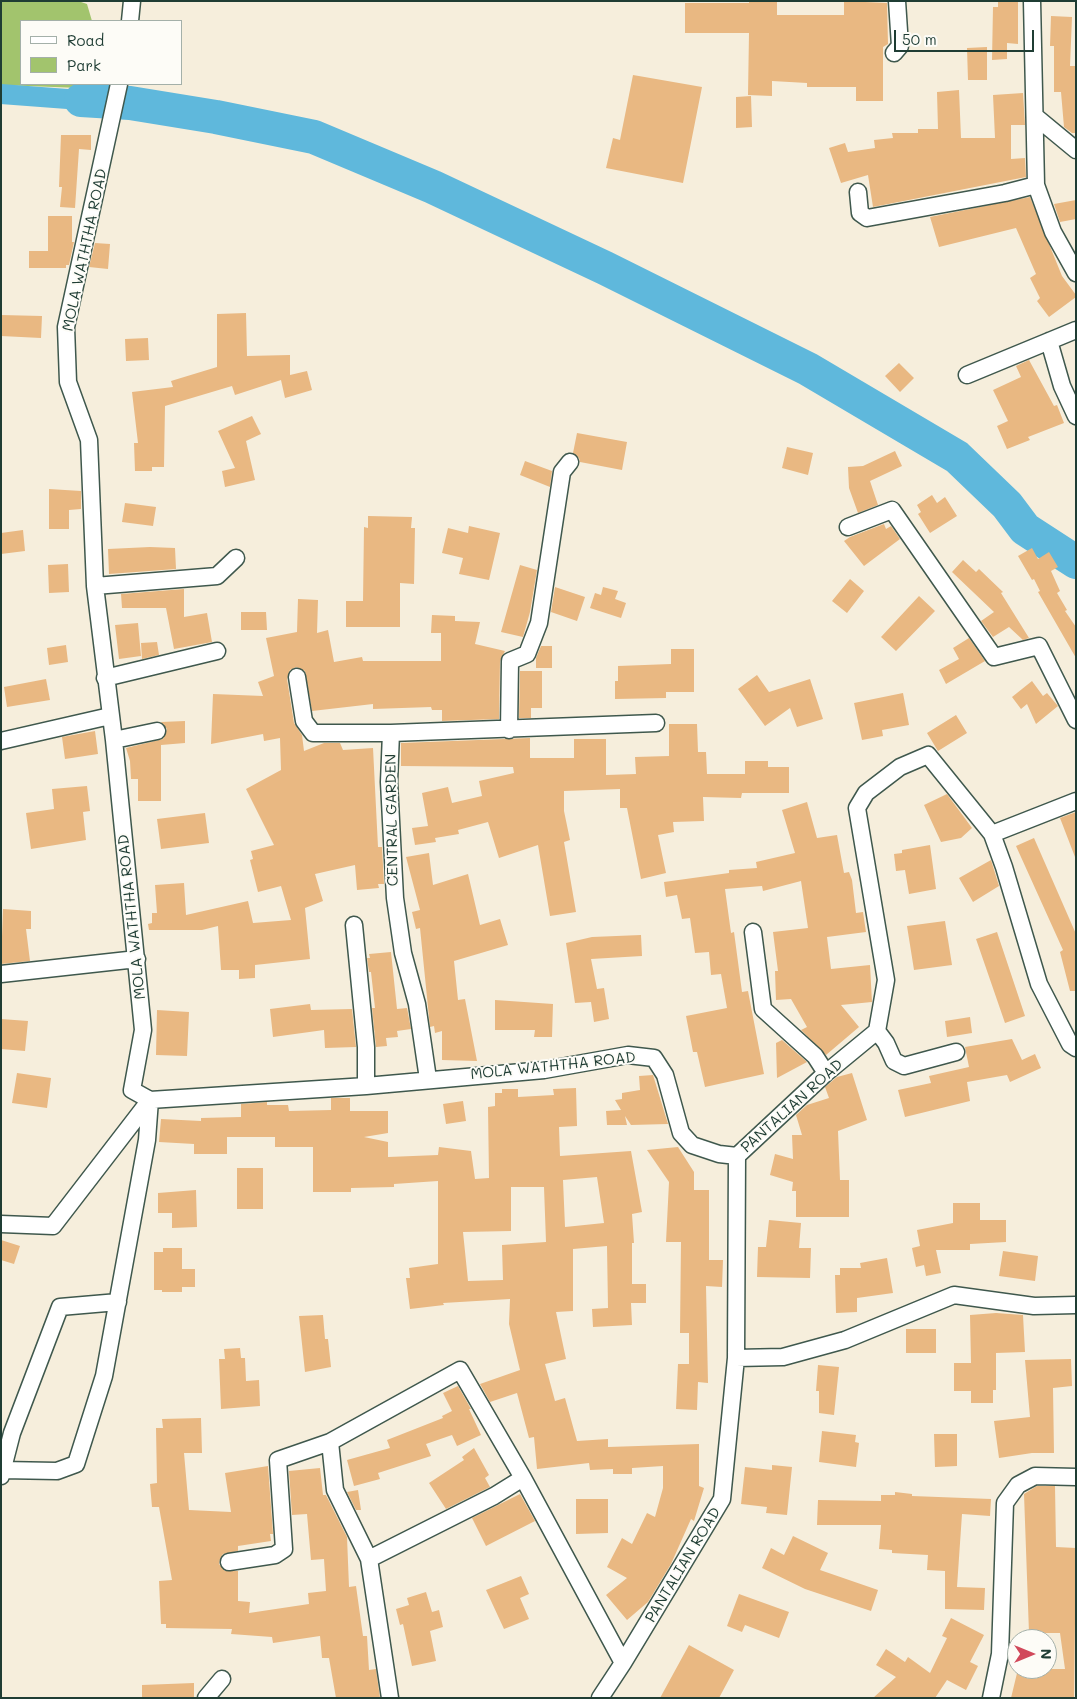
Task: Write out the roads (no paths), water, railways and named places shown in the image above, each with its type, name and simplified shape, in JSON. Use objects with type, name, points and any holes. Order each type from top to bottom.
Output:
[{"type":"street","points":[[130,20],[132,1]]},
{"type":"street","points":[[894,54],[900,46],[897,1]]},
{"type":"street","points":[[1032,1],[1036,185],[1053,232],[1075,271]]},
{"type":"street","name":"MOLA WATHTHA ROAD","points":[[118,89],[66,327],[68,382],[89,440],[95,586],[114,740],[137,959],[143,1030],[132,1090],[150,1100],[366,1086],[544,1070],[628,1055],[654,1058],[665,1075],[681,1133],[692,1144],[718,1154],[737,1156]]},
{"type":"street","points":[[1036,117],[1076,150]]},
{"type":"street","points":[[858,192],[860,213],[867,218],[1005,193],[1036,185]]},
{"type":"street","points":[[967,375],[1076,330]]},
{"type":"street","points":[[1049,341],[1062,386],[1076,416]]},
{"type":"street","points":[[509,730],[510,661],[527,654],[539,623],[562,472],[570,462]]},
{"type":"street","points":[[848,527],[892,510],[994,657],[1040,646],[1076,720]]},
{"type":"street","points":[[95,586],[217,576],[236,558]]},
{"type":"street","points":[[106,678],[216,650]]},
{"type":"street","points":[[297,677],[304,721],[313,733],[391,733]]},
{"type":"street","points":[[1,741],[110,716]]},
{"type":"street","name":"CENTRAL GARDEN","points":[[428,1079],[417,1004],[403,953],[394,898],[389,782],[391,733],[656,724]]},
{"type":"street","points":[[114,740],[156,731]]},
{"type":"street","points":[[956,1052],[904,1066],[894,1061],[886,1043],[877,1031],[886,980],[858,808],[866,793],[900,767],[928,755],[992,834],[1004,867],[1039,984],[1070,1044],[1076,1048]]},
{"type":"street","points":[[992,834],[1076,801]]},
{"type":"street","points":[[354,925],[366,1047],[366,1086]]},
{"type":"street","points":[[754,932],[763,1008],[815,1056],[826,1072]]},
{"type":"street","points":[[1,974],[137,959]]},
{"type":"street","name":"PANTALIAN ROAD","points":[[600,1698],[722,1499],[736,1358],[737,1156],[826,1072],[877,1031]]},
{"type":"street","points":[[1,1224],[53,1226],[150,1100]]},
{"type":"street","points":[[118,1302],[60,1308],[12,1433],[2,1473],[56,1471],[76,1464],[104,1376],[118,1302],[147,1140],[150,1100]]},
{"type":"street","points":[[736,1358],[783,1357],[845,1340],[954,1295],[1034,1306],[1076,1305]]},
{"type":"street","points":[[229,1562],[275,1556],[284,1549],[278,1460],[330,1442],[460,1370],[523,1478],[623,1663]]},
{"type":"street","points":[[330,1442],[335,1490],[368,1559],[390,1698]]},
{"type":"street","points":[[990,1698],[1000,1654],[1005,1503],[1018,1485],[1035,1476],[1076,1477]]},
{"type":"street","points":[[368,1559],[494,1496],[523,1478]]},
{"type":"street","points":[[206,1698],[222,1679]]},
{"type":"waterway","points":[[1,94],[81,100]]},
{"type":"waterway","points":[[81,100],[130,103],[216,117],[314,137],[433,187],[605,268],[808,369],[957,457],[1007,505],[1025,529],[1076,562]]}]
